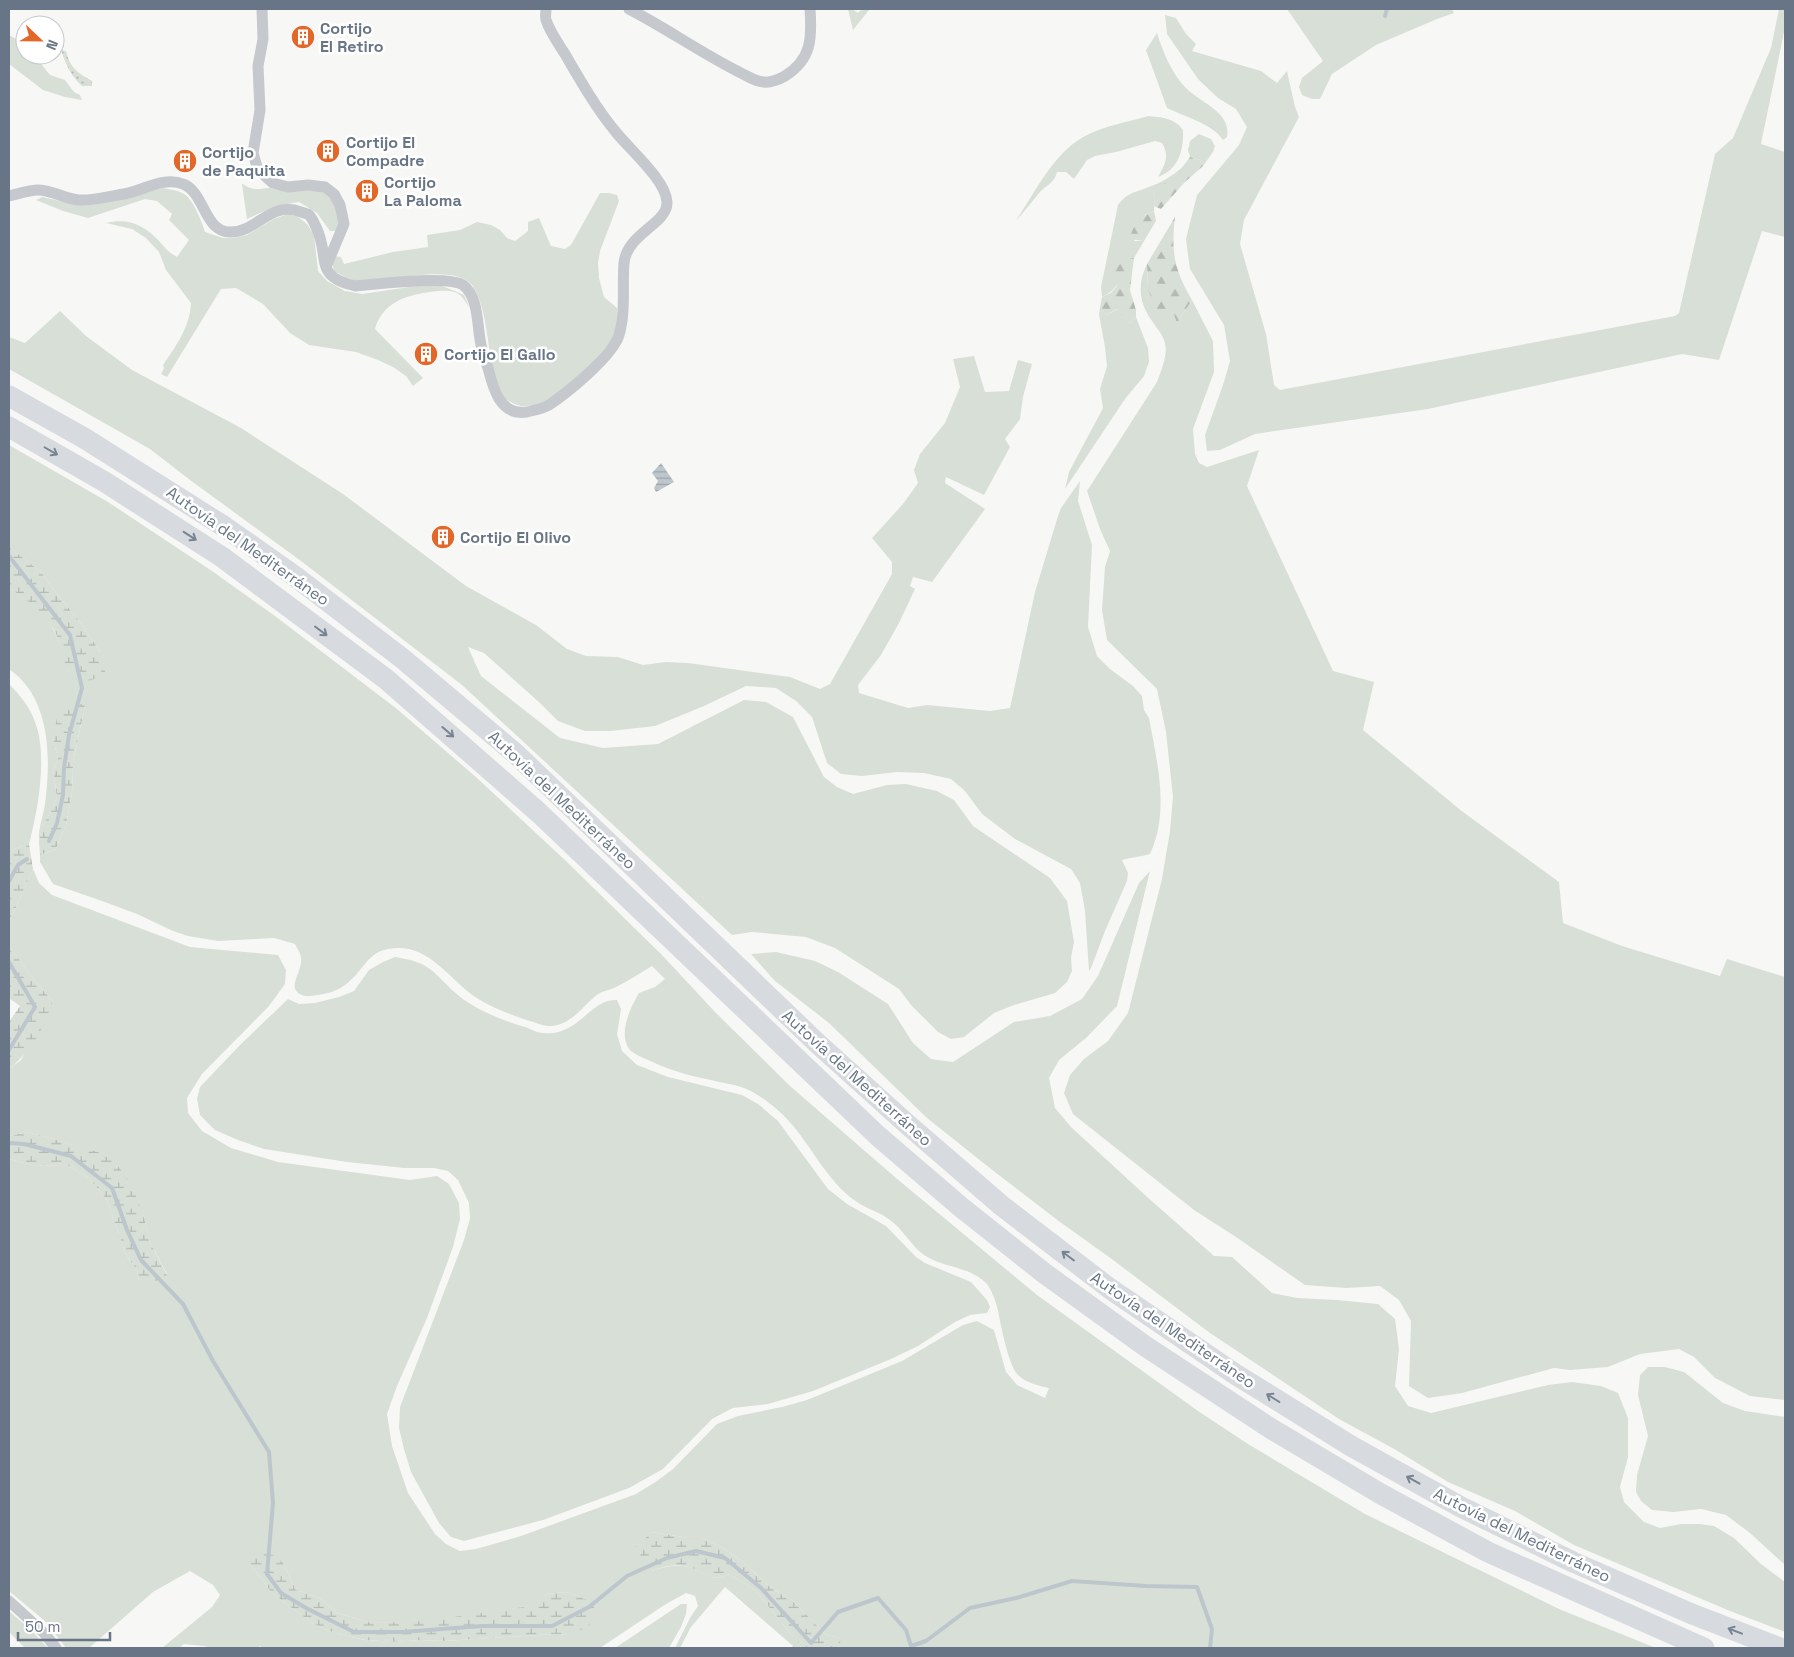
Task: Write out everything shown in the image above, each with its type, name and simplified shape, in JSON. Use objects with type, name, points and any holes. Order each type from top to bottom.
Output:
[{"type":"highway","name":"Autovía del Mediterráneo","points":[[9,396],[92,443],[225,527],[296,577],[403,659],[516,754],[830,1055],[1002,1206],[1109,1288],[1235,1374],[1351,1446],[1461,1507],[1573,1562],[1692,1614],[1780,1648]]},
{"type":"highway","name":"Autovía del Mediterráneo","points":[[9,427],[106,482],[222,557],[386,679],[538,812],[878,1136],[962,1208],[1138,1341],[1270,1428],[1389,1499],[1488,1552],[1630,1617],[1704,1648]]},
{"type":"street","points":[[262,9],[263,39],[258,66],[260,110],[253,153],[257,167],[273,182],[288,187],[308,185],[326,187],[334,194],[340,205],[344,224],[325,268]]},
{"type":"street","points":[[9,196],[39,190],[79,200],[126,194],[167,182],[183,184],[193,192],[214,225],[222,231],[233,232],[244,229],[280,209],[293,208],[308,214],[319,233],[325,268],[334,278],[344,284],[356,286],[444,280],[461,284],[469,290],[474,304],[480,340],[495,392],[501,403],[511,410],[522,412],[545,407],[579,383],[612,348],[619,337],[626,254],[632,242],[664,214],[667,202],[657,179],[615,131],[592,98],[552,32],[546,19],[546,9]]},
{"type":"street","points":[[629,9],[713,59],[764,82],[782,78],[797,68],[808,52],[811,27],[810,9]]},
{"type":"street","points":[[9,1601],[44,1633],[56,1648]]},
{"type":"green space","points":[[848,9],[858,13],[862,9],[869,10],[853,30]]},
{"type":"green space","points":[[1287,9],[1452,9],[1454,13],[1376,45],[1332,74],[1320,99],[1312,99],[1302,95],[1299,87],[1302,78],[1323,61]]},
{"type":"green space","points":[[1779,9],[1785,9],[1785,27],[1761,144],[1785,152],[1785,237],[1762,231],[1719,360],[1682,354],[1428,409],[1255,434],[1220,450],[1207,451],[1205,435],[1230,361],[1224,325],[1190,269],[1186,239],[1197,195],[1239,145],[1247,127],[1236,109],[1218,98],[1198,79],[1167,34],[1165,15],[1176,18],[1186,34],[1196,44],[1192,51],[1261,71],[1277,83],[1287,71],[1299,117],[1244,220],[1240,244],[1266,334],[1274,385],[1280,390],[1675,316],[1679,313],[1715,154],[1733,138],[1771,48]]},
{"type":"green space","points":[[1157,33],[1168,62],[1180,81],[1191,93],[1220,114],[1225,121],[1227,137],[1223,140],[1205,125],[1167,108],[1146,50]]},
{"type":"green space","points":[[9,35],[15,38],[15,65],[42,65],[50,75],[65,80],[74,92],[80,95],[82,100],[43,90],[9,64]]},
{"type":"green space","points":[[65,51],[75,69],[92,81],[92,86],[82,86],[69,70],[65,61]]},
{"type":"green space","points":[[1148,116],[1172,121],[1183,130],[1181,152],[1175,165],[1165,174],[1158,177],[1164,164],[1166,152],[1162,143],[1155,141],[1095,156],[1087,160],[1074,179],[1066,172],[1057,172],[1052,182],[1039,193],[1015,222],[1054,163],[1074,143],[1085,136],[1116,124]]},
{"type":"green space","points":[[1199,134],[1211,139],[1215,146],[1203,166],[1200,160],[1190,157],[1188,150],[1190,141]]},
{"type":"green space","points":[[1190,157],[1200,160],[1203,166],[1184,183],[1161,209],[1154,206],[1155,197],[1153,191],[1173,176]]},
{"type":"green space","points":[[1181,169],[1166,184],[1153,191],[1155,197],[1154,211],[1145,215],[1134,241],[1144,241],[1134,258],[1126,259],[1121,277],[1116,286],[1102,297],[1101,287],[1118,205],[1128,195],[1158,183]]},
{"type":"green space","points":[[242,184],[255,189],[269,188],[285,191],[312,190],[324,192],[330,196],[334,203],[339,222],[338,227],[335,231],[330,231],[317,213],[299,202],[275,206],[247,219]]},
{"type":"green space","points":[[164,188],[184,194],[197,211],[205,232],[223,238],[247,235],[274,219],[288,214],[297,216],[307,224],[314,235],[318,271],[327,281],[345,291],[362,294],[416,286],[440,285],[464,295],[470,308],[457,293],[441,291],[401,299],[392,304],[382,314],[375,329],[423,378],[413,386],[406,376],[378,360],[356,352],[309,345],[290,333],[263,304],[236,288],[221,289],[167,377],[161,374],[164,368],[163,365],[185,328],[191,303],[166,270],[159,252],[146,238],[132,229],[106,223],[121,221],[135,224],[147,230],[177,257],[189,240],[169,220],[172,214],[157,201],[145,199],[88,218],[63,211],[36,200],[42,197],[60,201]]},
{"type":"green space","points":[[600,193],[617,195],[619,201],[600,251],[598,263],[599,278],[604,297],[617,308],[614,335],[612,340],[586,370],[566,388],[545,401],[534,405],[521,406],[505,399],[490,356],[485,321],[479,298],[474,288],[465,280],[437,274],[359,281],[334,271],[333,256],[341,257],[344,264],[393,252],[428,247],[427,235],[460,230],[477,222],[491,225],[500,230],[507,238],[515,241],[528,231],[528,222],[539,218],[551,246],[565,249],[571,245]]},
{"type":"green space","points":[[1154,211],[1156,221],[1144,241],[1130,239],[1133,229],[1138,222],[1144,216]]},
{"type":"green space","points":[[1175,217],[1173,240],[1175,260],[1181,279],[1192,300],[1177,323],[1174,315],[1156,309],[1148,289],[1147,264]]},
{"type":"green space","points":[[1134,258],[1130,290],[1136,310],[1136,317],[1130,323],[1117,309],[1106,315],[1100,307],[1102,297],[1111,293],[1117,286],[1113,282],[1115,268],[1126,259]]},
{"type":"green space","points":[[1147,264],[1148,289],[1174,315],[1177,323],[1192,300],[1213,341],[1214,372],[1193,429],[1195,454],[1199,463],[1207,467],[1259,450],[1247,486],[1333,671],[1374,682],[1363,730],[1463,812],[1559,882],[1563,923],[1622,946],[1720,976],[1727,959],[1785,977],[1785,1400],[1750,1396],[1715,1378],[1694,1357],[1679,1349],[1640,1354],[1608,1367],[1570,1370],[1554,1368],[1462,1393],[1428,1398],[1409,1386],[1411,1321],[1399,1300],[1380,1286],[1346,1288],[1305,1285],[1194,1210],[1073,1114],[1064,1093],[1070,1075],[1084,1059],[1108,1041],[1128,1013],[1162,879],[1170,831],[1173,797],[1166,732],[1157,689],[1107,640],[1102,610],[1105,567],[1110,551],[1087,491],[1157,382],[1164,363],[1165,343],[1142,301],[1141,282]]},
{"type":"green space","points":[[1100,307],[1106,315],[1118,309],[1130,323],[1136,317],[1148,348],[1149,362],[1144,376],[1125,399],[1065,489],[1069,472],[1103,408],[1100,389],[1107,366],[1099,315]]},
{"type":"green space","points":[[60,311],[86,336],[132,370],[241,428],[343,494],[466,586],[536,625],[567,649],[586,656],[618,657],[643,665],[666,662],[688,663],[790,677],[820,689],[830,684],[892,574],[892,562],[872,538],[903,504],[918,483],[914,470],[920,454],[945,423],[960,387],[953,359],[974,356],[985,392],[1009,391],[1018,360],[1032,364],[1023,397],[1020,419],[1005,439],[1010,447],[984,495],[946,477],[945,483],[985,509],[932,582],[913,577],[910,586],[915,589],[899,623],[881,655],[858,685],[859,693],[908,708],[927,705],[990,711],[1010,708],[1035,592],[1058,516],[1061,508],[1080,481],[1078,501],[1092,545],[1088,627],[1097,656],[1142,696],[1144,710],[1149,718],[1158,769],[1161,804],[1156,838],[1150,854],[1122,860],[1128,873],[1127,881],[1091,968],[1089,971],[1085,911],[1080,883],[1071,869],[1015,839],[982,814],[965,791],[951,779],[924,773],[897,772],[862,776],[841,774],[827,763],[812,717],[796,701],[776,688],[746,686],[655,726],[611,731],[585,731],[558,721],[484,653],[468,647],[481,676],[560,738],[603,748],[658,744],[744,700],[766,702],[793,717],[824,777],[837,787],[853,794],[887,785],[906,784],[937,791],[954,800],[973,826],[1050,878],[1067,901],[1074,942],[1071,958],[1072,971],[1067,982],[1055,993],[994,1013],[964,1037],[951,1039],[938,1032],[912,1006],[899,989],[835,948],[806,937],[752,932],[732,935],[462,685],[301,561],[150,449],[9,369],[9,337],[25,343]]},
{"type":"green space","points":[[9,445],[108,502],[212,571],[275,616],[397,709],[477,778],[567,862],[662,955],[715,1012],[790,1086],[896,1178],[1037,1295],[1198,1411],[1248,1444],[1365,1514],[1559,1609],[1656,1648],[838,1648],[841,1638],[826,1635],[792,1600],[769,1586],[742,1561],[723,1548],[702,1538],[689,1538],[652,1532],[635,1548],[641,1553],[652,1571],[660,1568],[684,1566],[691,1567],[716,1578],[729,1574],[755,1590],[801,1646],[800,1648],[791,1648],[793,1646],[725,1587],[691,1627],[680,1648],[675,1648],[698,1606],[695,1596],[686,1593],[666,1604],[600,1648],[263,1648],[260,1646],[258,1648],[211,1648],[184,1644],[179,1648],[162,1648],[212,1607],[220,1595],[213,1585],[190,1571],[153,1592],[89,1648],[66,1648],[46,1622],[9,1591],[9,1159],[32,1165],[69,1166],[89,1178],[107,1200],[126,1255],[137,1270],[139,1281],[167,1274],[149,1240],[144,1216],[73,1145],[28,1132],[9,1136],[9,1069],[21,1060],[53,1001],[38,985],[9,946],[9,923],[33,869],[39,883],[52,895],[190,947],[278,955],[286,970],[285,984],[269,1006],[202,1074],[187,1098],[188,1113],[202,1131],[231,1148],[278,1162],[410,1180],[437,1176],[449,1184],[459,1203],[460,1219],[453,1247],[427,1318],[397,1386],[387,1414],[392,1446],[408,1493],[435,1534],[446,1544],[460,1551],[476,1549],[521,1536],[636,1494],[673,1469],[717,1424],[738,1416],[807,1400],[902,1361],[963,1325],[977,1321],[994,1330],[1006,1372],[1017,1385],[1045,1398],[1049,1388],[1025,1380],[1014,1370],[1005,1344],[995,1300],[986,1283],[972,1273],[924,1255],[890,1220],[845,1193],[835,1183],[791,1124],[773,1106],[744,1088],[678,1072],[661,1066],[630,1050],[626,1044],[625,1029],[632,1006],[639,993],[655,987],[665,979],[652,966],[630,980],[598,994],[566,1022],[552,1026],[523,1019],[484,1002],[471,994],[429,958],[410,949],[388,949],[373,955],[352,979],[342,987],[328,993],[306,996],[295,989],[301,958],[295,944],[274,938],[218,941],[188,936],[137,914],[53,884],[40,862],[40,855],[56,849],[66,825],[72,793],[73,762],[85,706],[53,737],[58,760],[53,770],[57,797],[42,827],[39,842],[48,768],[45,730],[33,696],[23,681],[9,669],[9,588],[34,605],[50,623],[60,645],[69,673],[105,659],[81,623],[41,572],[9,547]],"holes":[[[250,1564],[284,1565],[296,1590],[320,1598],[337,1613],[372,1623],[426,1622],[532,1606],[546,1594],[566,1592],[585,1599],[568,1635],[553,1634],[444,1641],[419,1640],[396,1642],[365,1640],[329,1631],[312,1623],[272,1593]]]},
{"type":"green space","points":[[9,547],[41,572],[81,623],[105,659],[105,674],[83,682],[72,677],[68,671],[57,635],[50,623],[34,606],[9,588]]},
{"type":"green space","points":[[9,684],[17,692],[33,717],[39,735],[41,766],[36,815],[29,844],[14,849],[9,855]]},
{"type":"green space","points":[[74,701],[85,706],[73,762],[72,793],[66,825],[56,849],[40,855],[39,842],[42,827],[57,797],[53,770],[58,760],[53,737],[57,718],[65,705]]},
{"type":"green space","points":[[29,844],[33,869],[9,923],[9,855],[14,849]]},
{"type":"green space","points":[[1150,871],[1117,1006],[1086,1038],[1059,1060],[1049,1078],[1055,1108],[1071,1127],[1214,1256],[1232,1257],[1272,1293],[1297,1298],[1378,1304],[1395,1319],[1399,1349],[1395,1386],[1408,1406],[1431,1413],[1548,1385],[1572,1382],[1601,1386],[1618,1393],[1628,1418],[1628,1457],[1620,1487],[1624,1502],[1644,1522],[1660,1528],[1681,1524],[1714,1526],[1734,1538],[1761,1564],[1785,1582],[1785,1632],[1730,1611],[1574,1545],[1515,1511],[1448,1482],[1396,1450],[1339,1419],[1210,1333],[991,1169],[927,1118],[829,1023],[775,981],[751,954],[776,952],[815,961],[838,972],[888,1004],[913,1043],[931,1059],[953,1062],[1014,1022],[1050,1016],[1082,999],[1098,976],[1139,883]]},
{"type":"green space","points":[[9,946],[38,985],[53,1001],[45,1021],[31,1046],[9,1069],[9,1022],[20,1006],[9,998]]},
{"type":"green space","points":[[395,957],[418,962],[432,970],[459,996],[482,1011],[541,1033],[555,1033],[566,1029],[599,1005],[617,1000],[621,1009],[617,1034],[622,1051],[637,1065],[668,1077],[742,1095],[758,1104],[778,1121],[828,1189],[847,1204],[886,1226],[916,1257],[925,1263],[971,1282],[987,1300],[990,1307],[987,1313],[970,1315],[955,1322],[918,1346],[813,1391],[768,1404],[733,1408],[712,1419],[663,1469],[629,1488],[543,1520],[464,1541],[451,1537],[439,1523],[411,1472],[399,1428],[400,1407],[464,1240],[470,1218],[469,1203],[458,1180],[448,1171],[434,1168],[404,1168],[347,1162],[264,1149],[215,1130],[200,1115],[197,1099],[200,1087],[288,999],[299,1004],[315,1003],[339,997],[354,991],[369,970]]},
{"type":"green space","points":[[28,1132],[98,1152],[115,1162],[132,1186],[144,1216],[149,1240],[167,1275],[154,1281],[139,1281],[137,1270],[126,1255],[107,1200],[89,1178],[69,1166],[32,1165],[9,1159],[9,1136]]},
{"type":"green space","points":[[1648,1367],[1665,1367],[1684,1372],[1723,1403],[1745,1411],[1785,1417],[1785,1565],[1750,1533],[1726,1515],[1701,1509],[1673,1512],[1652,1510],[1641,1501],[1636,1492],[1637,1475],[1648,1436],[1638,1395],[1640,1375]]},
{"type":"green space","points":[[652,1532],[689,1538],[702,1538],[723,1548],[742,1561],[769,1586],[792,1600],[826,1635],[842,1638],[838,1648],[800,1648],[801,1646],[755,1590],[729,1574],[716,1578],[691,1567],[680,1565],[668,1566],[652,1571],[638,1562],[641,1553],[634,1548]]},
{"type":"green space","points":[[259,1552],[277,1556],[284,1565],[296,1590],[320,1598],[337,1613],[372,1623],[426,1621],[531,1606],[546,1594],[566,1592],[585,1599],[594,1607],[589,1627],[568,1635],[553,1634],[444,1641],[419,1640],[396,1642],[366,1640],[329,1631],[312,1623],[272,1593],[250,1564]]},
{"type":"green space","points":[[681,1604],[687,1604],[686,1614],[669,1648],[615,1648]]},
{"type":"green space","points":[[9,1611],[48,1648],[25,1648],[9,1632]]},
{"type":"shaded area","points":[[661,463],[674,482],[656,492],[654,488],[658,481],[652,473]]},
{"type":"waterway","points":[[1385,16],[1387,9]]},
{"type":"waterway","points":[[9,556],[70,635],[82,688],[69,735],[64,768],[63,795],[57,823],[49,841]]},
{"type":"waterway","points":[[9,881],[18,865],[27,859]]},
{"type":"waterway","points":[[9,962],[35,1007],[9,1050]]},
{"type":"waterway","points":[[9,1143],[24,1144],[71,1156],[112,1188],[127,1230],[141,1260],[183,1304],[213,1361],[269,1452],[273,1503],[267,1574],[281,1593],[354,1632],[402,1632],[482,1626],[552,1626],[589,1607],[627,1576],[667,1558],[696,1551],[725,1558],[761,1588],[811,1643],[838,1612],[878,1598],[906,1630],[911,1646],[926,1641],[970,1608],[1016,1598],[1072,1581],[1197,1587],[1212,1629],[1210,1648]]},
{"type":"place","name":"Cortijo El Retiro","points":[[303,37]]},
{"type":"place","name":"Cortijo El Compadre","points":[[328,151]]},
{"type":"place","name":"Cortijo de Paquita","points":[[185,161]]},
{"type":"place","name":"Cortijo La Paloma","points":[[367,191]]},
{"type":"place","name":"Cortijo El Gallo","points":[[426,354]]},
{"type":"place","name":"Cortijo El Olivo","points":[[443,537]]}]
